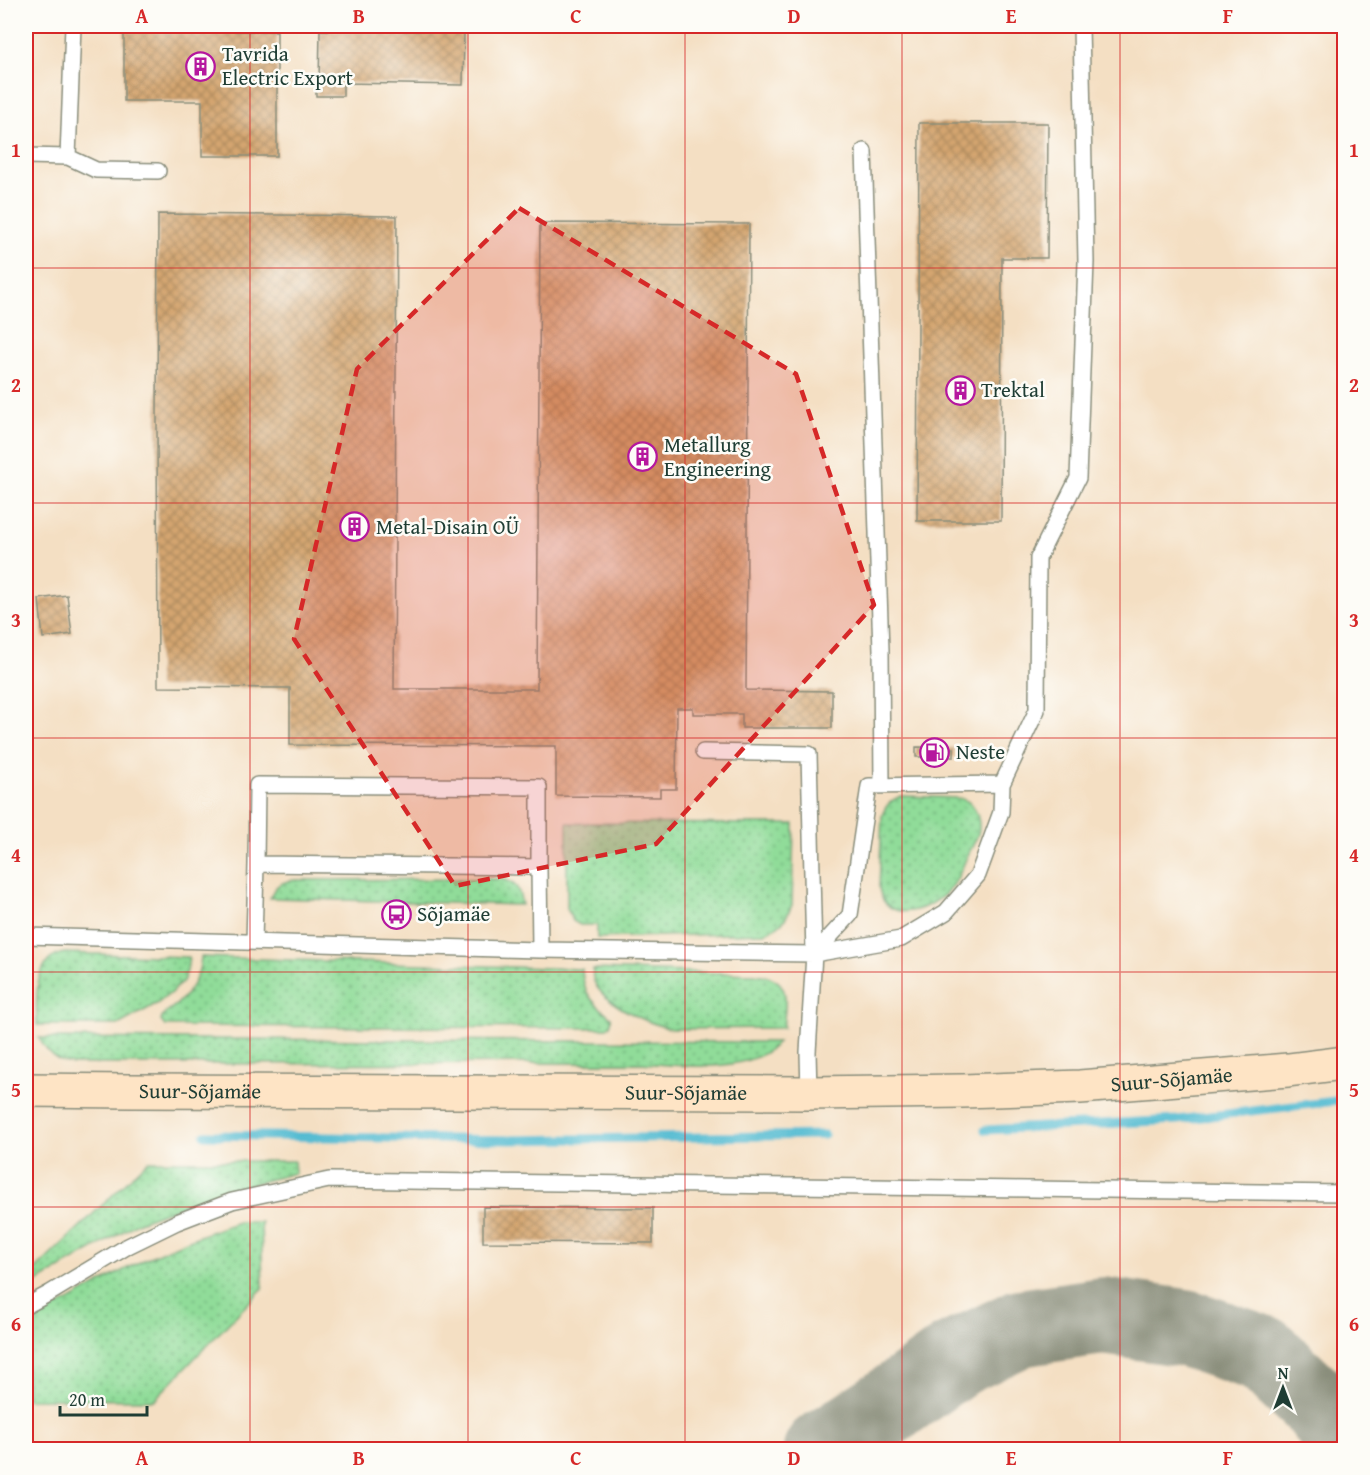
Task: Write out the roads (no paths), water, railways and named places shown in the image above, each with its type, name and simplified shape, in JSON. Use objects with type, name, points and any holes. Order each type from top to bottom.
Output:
[{"type":"main road","name":"Suur-Sõjamäe","points":[[26,1090],[809,1093],[963,1091],[1080,1087],[1288,1070],[1344,1063]]},
{"type":"lane","points":[[68,157],[73,26]]},
{"type":"lane","points":[[26,936],[540,950],[814,954],[901,939],[946,912],[978,875],[1001,812],[1002,784],[1037,710],[1038,558],[1078,478],[1086,262],[1081,26]]},
{"type":"lane","points":[[864,151],[881,650],[882,786]]},
{"type":"lane","points":[[26,156],[68,157],[96,170],[158,171]]},
{"type":"lane","points":[[702,752],[809,754],[814,954],[808,1052],[809,1093]]},
{"type":"lane","points":[[814,954],[850,915],[869,786],[1002,784]]},
{"type":"lane","points":[[254,942],[257,785],[539,787],[540,950]]},
{"type":"lane","points":[[256,864],[539,867]]},
{"type":"lane","points":[[26,1306],[128,1246],[177,1222],[232,1201],[329,1179],[1344,1192]]},
{"type":"waterway","points":[[985,1130],[1177,1120],[1344,1100]]},
{"type":"waterway","points":[[205,1135],[509,1140],[824,1135]]},
{"type":"place","name":"Tavrida Electric Export","points":[[201,66]]},
{"type":"place","name":"Trektal","points":[[960,390]]},
{"type":"place","name":"Metallurg Engineering","points":[[643,457]]},
{"type":"place","name":"Metal-Disain OÜ","points":[[355,527]]},
{"type":"place","name":"Neste","points":[[935,752]]},
{"type":"place","name":"Sõjamäe","points":[[396,914]]}]
